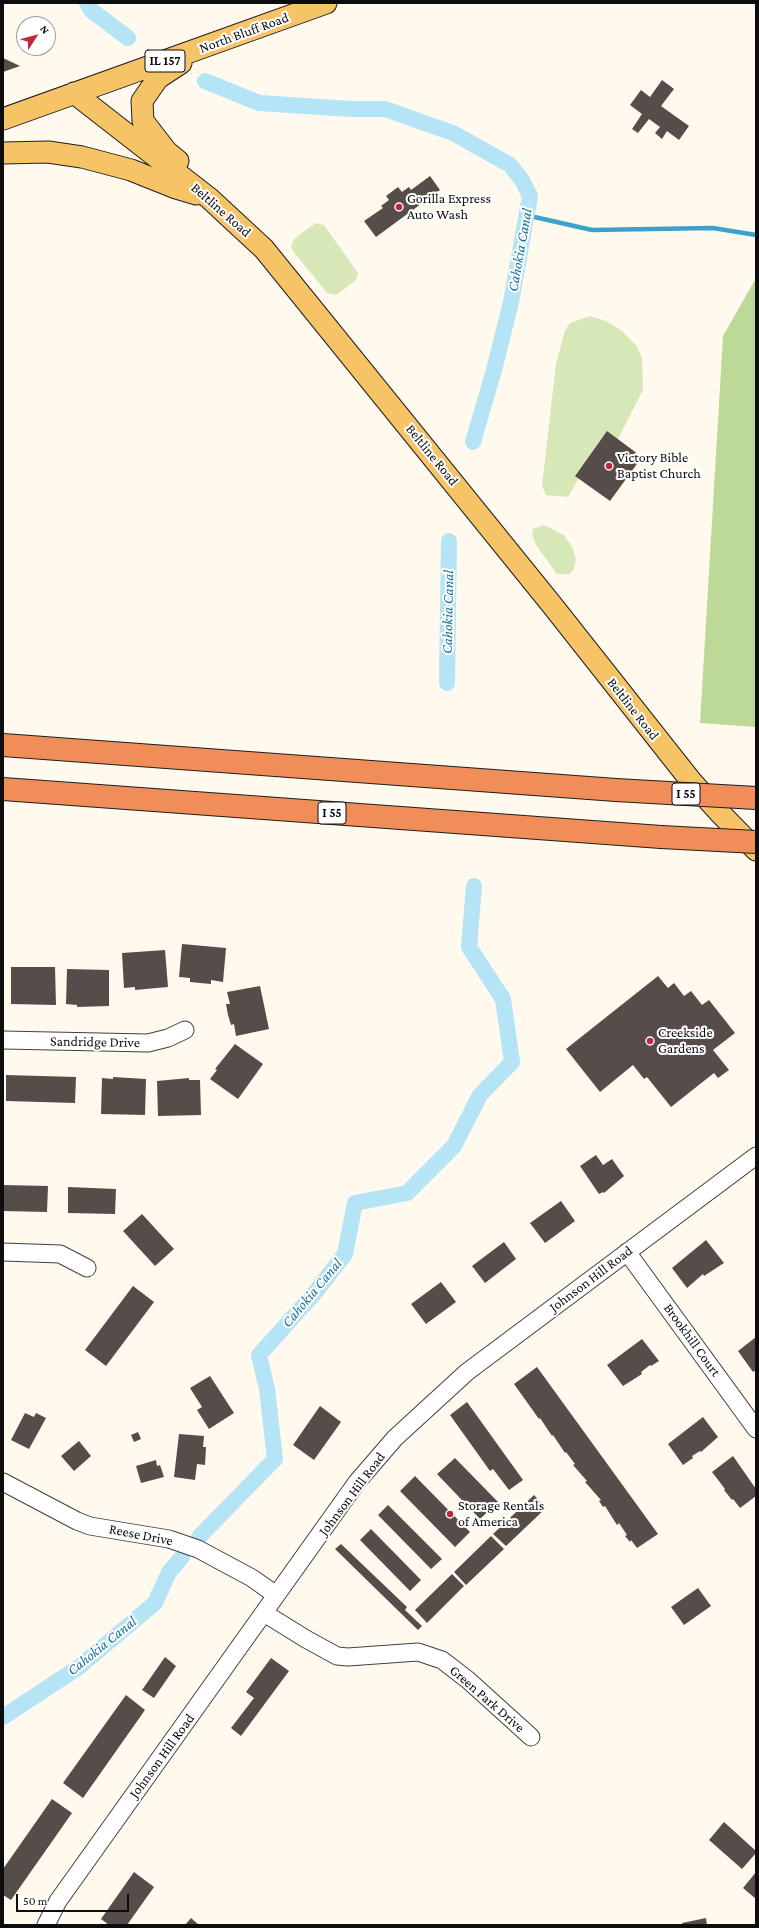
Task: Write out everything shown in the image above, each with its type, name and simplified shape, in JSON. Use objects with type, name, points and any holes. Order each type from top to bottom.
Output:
[{"type":"highway","name":"I 55","points":[[3,745],[616,790],[756,798]]},
{"type":"highway","name":"I 55","points":[[3,789],[661,837],[756,842]]},
{"type":"main road","name":"North Bluff Road","points":[[3,119],[326,3]]},
{"type":"main road","points":[[211,200],[194,175],[167,152],[143,121],[142,100],[158,78],[215,43]]},
{"type":"main road","name":"Beltline Road","points":[[74,93],[211,200],[262,247],[287,276],[672,758],[720,813],[756,850]]},
{"type":"main road","points":[[3,153],[48,152],[82,156],[131,170],[211,200]]},
{"type":"street","name":"Sandridge Drive","points":[[3,1040],[148,1043],[168,1038],[185,1030]]},
{"type":"street","name":"Johnson Hill Road","points":[[46,1925],[58,1901],[357,1482],[395,1438],[467,1372],[756,1156]]},
{"type":"street","points":[[3,1252],[60,1254],[87,1268]]},
{"type":"street","name":"Brookhill Court","points":[[627,1252],[756,1429]]},
{"type":"street","name":"Reese Drive","points":[[3,1482],[77,1521],[90,1526],[169,1539],[198,1549],[252,1578],[276,1596]]},
{"type":"street","name":"Green Park Drive","points":[[264,1613],[306,1639],[338,1656],[348,1657],[418,1652],[442,1660],[468,1680],[532,1737]]},
{"type":"green space","points":[[316,223],[324,225],[358,273],[356,280],[336,295],[327,293],[293,251],[291,246],[293,241],[300,234]]},
{"type":"green space","points":[[756,278],[756,727],[700,723],[723,336]]},
{"type":"green space","points":[[590,316],[606,321],[622,331],[636,345],[642,358],[643,390],[618,439],[607,431],[575,475],[579,478],[568,497],[546,495],[542,486],[556,364],[565,330],[570,323]]},
{"type":"green space","points":[[544,525],[564,535],[573,548],[576,560],[574,569],[570,574],[557,574],[536,545],[532,534],[533,529]]},
{"type":"building","points":[[3,58],[20,66],[3,72]]},
{"type":"building","points":[[662,80],[674,89],[661,106],[689,126],[679,140],[667,131],[662,139],[655,133],[660,127],[649,119],[638,133],[632,129],[642,114],[630,105],[641,90],[650,97]]},
{"type":"building","name":"Gorilla Express Auto Wash","points":[[430,176],[440,190],[376,237],[364,221],[383,208],[381,206],[389,200],[386,196],[398,187],[402,192],[409,187],[411,190]]},
{"type":"building","name":"Victory Bible Baptist Church","points":[[607,431],[642,457],[610,501],[575,476]]},
{"type":"building","points":[[182,944],[226,948],[223,982],[211,980],[211,984],[190,982],[190,978],[179,977]]},
{"type":"building","points":[[165,950],[168,987],[135,990],[135,987],[124,988],[122,953]]},
{"type":"building","points":[[11,967],[55,967],[56,1005],[11,1004]]},
{"type":"building","points":[[67,969],[109,970],[109,1006],[77,1007],[77,1005],[66,1004]]},
{"type":"building","name":"Creekside Gardens","points":[[658,976],[668,988],[674,983],[684,996],[691,991],[702,1005],[709,1000],[735,1033],[713,1050],[729,1070],[718,1078],[714,1073],[671,1107],[647,1077],[644,1079],[633,1065],[600,1092],[566,1049]]},
{"type":"building","points":[[260,986],[269,1029],[236,1036],[234,1024],[231,1025],[228,1015],[226,1004],[230,1004],[227,992]]},
{"type":"building","points":[[235,1044],[263,1064],[238,1099],[210,1079],[217,1070],[215,1069]]},
{"type":"building","points":[[6,1075],[76,1077],[75,1103],[6,1101]]},
{"type":"building","points":[[113,1077],[146,1079],[145,1115],[101,1114],[102,1078],[113,1079]]},
{"type":"building","points":[[189,1078],[189,1080],[200,1080],[201,1115],[158,1116],[157,1081]]},
{"type":"building","points":[[596,1155],[603,1165],[612,1159],[624,1176],[604,1193],[599,1194],[580,1166]]},
{"type":"building","points":[[3,1185],[48,1186],[47,1212],[3,1211]]},
{"type":"building","points":[[68,1187],[116,1189],[115,1214],[68,1213]]},
{"type":"building","points":[[561,1201],[575,1221],[545,1243],[530,1223]]},
{"type":"building","points":[[142,1214],[174,1249],[155,1266],[123,1231]]},
{"type":"building","points":[[706,1240],[724,1263],[704,1276],[703,1274],[687,1288],[672,1268]]},
{"type":"building","points":[[504,1242],[516,1259],[485,1283],[472,1266]]},
{"type":"building","points":[[441,1282],[456,1302],[426,1324],[411,1304]]},
{"type":"building","points":[[133,1286],[154,1302],[106,1366],[85,1350]]},
{"type":"building","points":[[756,1337],[756,1370],[753,1372],[738,1351]]},
{"type":"building","points":[[642,1339],[659,1361],[651,1366],[650,1365],[641,1372],[642,1374],[623,1386],[607,1365]]},
{"type":"building","points":[[537,1367],[658,1534],[637,1548],[631,1540],[630,1542],[625,1536],[627,1535],[619,1523],[617,1525],[605,1506],[603,1507],[599,1501],[601,1500],[585,1482],[587,1481],[573,1465],[575,1464],[566,1452],[565,1453],[553,1435],[552,1436],[540,1418],[539,1419],[514,1384]]},
{"type":"building","points":[[210,1376],[234,1413],[209,1429],[197,1410],[202,1407],[190,1388]]},
{"type":"building","points":[[467,1402],[523,1480],[509,1490],[493,1469],[490,1471],[450,1415]]},
{"type":"building","points":[[320,1406],[341,1422],[314,1460],[293,1445]]},
{"type":"building","points":[[25,1413],[34,1417],[36,1413],[46,1418],[29,1449],[11,1440]]},
{"type":"building","points":[[703,1417],[718,1437],[701,1452],[700,1451],[692,1456],[693,1458],[683,1465],[668,1444]]},
{"type":"building","points":[[138,1432],[141,1439],[134,1442],[131,1435]]},
{"type":"building","points":[[179,1434],[204,1436],[203,1447],[206,1447],[205,1465],[197,1464],[195,1480],[174,1477]]},
{"type":"building","points":[[79,1441],[91,1456],[74,1471],[61,1456]]},
{"type":"building","points":[[733,1456],[756,1489],[756,1496],[740,1508],[724,1490],[725,1489],[712,1472]]},
{"type":"building","points":[[455,1458],[498,1502],[480,1519],[437,1474]]},
{"type":"building","points":[[156,1460],[157,1466],[160,1465],[164,1477],[141,1483],[136,1466]]},
{"type":"building","points":[[415,1476],[470,1532],[455,1547],[400,1491]]},
{"type":"building","points":[[534,1495],[546,1508],[506,1546],[493,1534]]},
{"type":"building","points":[[388,1505],[442,1559],[431,1569],[378,1515]]},
{"type":"building","points":[[371,1529],[421,1580],[410,1591],[360,1540]]},
{"type":"building","points":[[491,1536],[504,1549],[466,1585],[454,1572]]},
{"type":"building","points":[[341,1544],[407,1607],[405,1610],[422,1626],[418,1630],[335,1549]]},
{"type":"building","points":[[452,1574],[464,1586],[427,1623],[415,1610]]},
{"type":"building","points":[[698,1588],[711,1606],[684,1625],[671,1607]]},
{"type":"building","points":[[165,1657],[176,1666],[154,1698],[142,1690]]},
{"type":"building","points":[[271,1658],[289,1671],[241,1736],[231,1728],[254,1698],[246,1692]]},
{"type":"building","points":[[126,1695],[145,1710],[83,1798],[63,1783]]},
{"type":"building","points":[[52,1799],[72,1813],[11,1900],[3,1895],[3,1869]]},
{"type":"building","points":[[724,1822],[756,1851],[756,1853],[742,1869],[709,1840]]},
{"type":"building","points":[[134,1872],[154,1887],[127,1925],[109,1925],[101,1919]]},
{"type":"building","points":[[756,1872],[756,1899],[743,1888]]},
{"type":"building","points":[[191,1918],[199,1925],[185,1925]]},
{"type":"building","points":[[706,1918],[707,1925],[683,1925],[682,1923]]},
{"type":"waterway","name":"Cahokia Canal","points":[[87,3],[91,10],[128,38]]},
{"type":"waterway","name":"Cahokia Canal","points":[[205,81],[259,103],[351,109],[385,109],[453,133],[510,165],[522,180],[530,196],[511,302],[494,370],[473,442]]},
{"type":"waterway","points":[[530,216],[592,230],[713,228],[756,235]]},
{"type":"waterway","name":"Cahokia Canal","points":[[447,683],[449,541]]},
{"type":"waterway","name":"Cahokia Canal","points":[[199,1537],[275,1459],[267,1389],[259,1355],[313,1295],[345,1254],[355,1203],[407,1193],[454,1146],[480,1095],[512,1062],[503,999],[469,947],[474,886]]},
{"type":"waterway","name":"Cahokia Canal","points":[[3,1717],[79,1667],[155,1603],[169,1572],[182,1557]]},
{"type":"place","name":"Gorilla Express Auto Wash","points":[[399,207]]},
{"type":"place","name":"Victory Bible Baptist Church","points":[[609,466]]},
{"type":"place","name":"Creekside Gardens","points":[[650,1041]]},
{"type":"place","name":"Storage Rentals of America","points":[[450,1514]]}]
